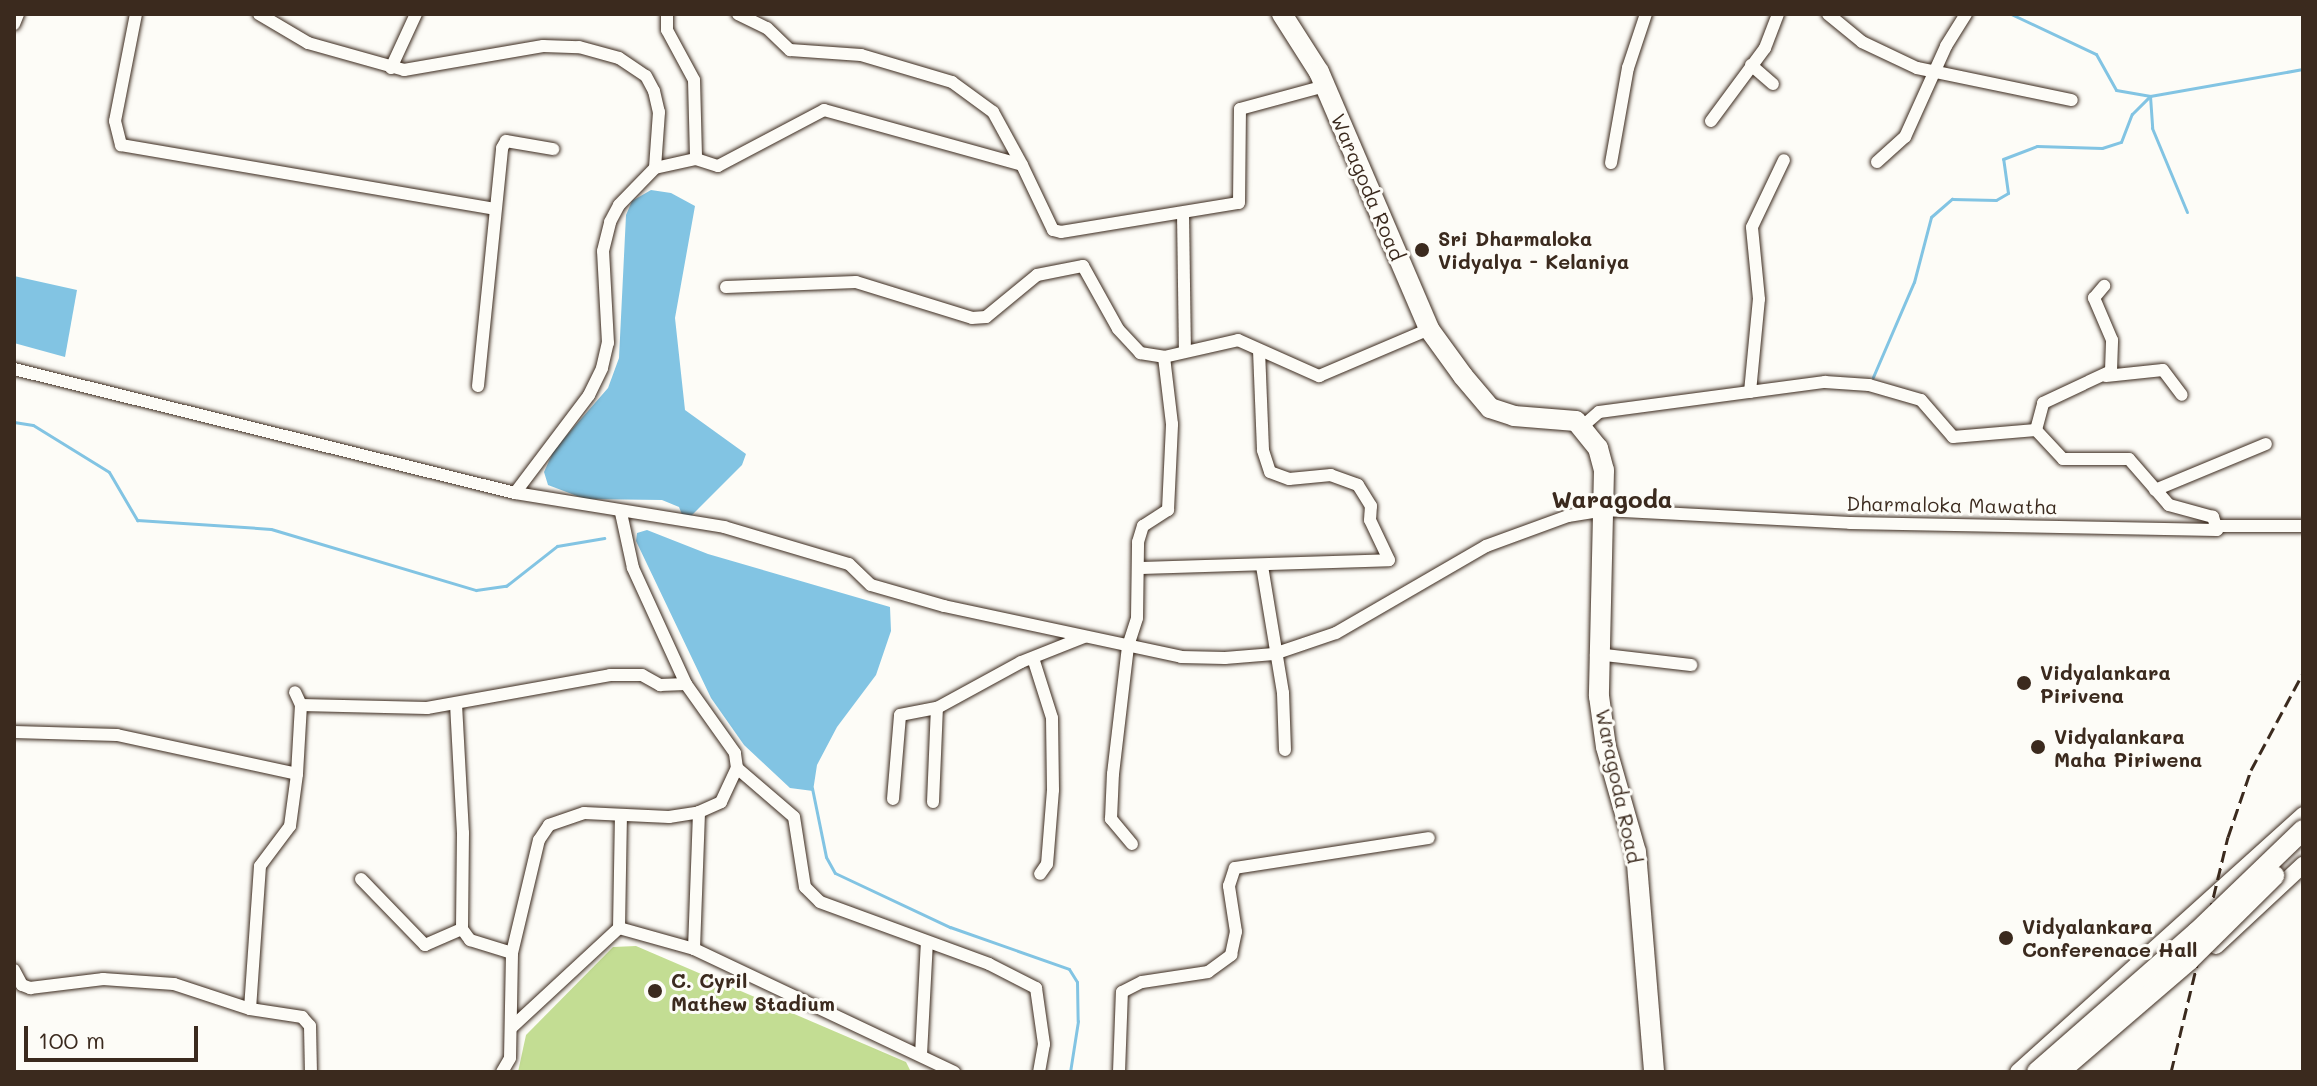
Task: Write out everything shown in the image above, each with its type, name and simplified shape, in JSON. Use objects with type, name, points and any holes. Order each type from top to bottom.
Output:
[{"type":"main road","name":"Waragoda Road","points":[[1282,14],[1325,86],[1429,329],[1490,408],[1584,425],[1601,458],[1604,510],[1596,654],[1606,747],[1636,852],[1654,1072]]},
{"type":"main road","points":[[2037,1072],[2197,932],[2303,830]]},
{"type":"main road","points":[[2059,1072],[2230,922],[2303,849]]},
{"type":"street","points":[[14,24],[18,14]]},
{"type":"street","points":[[136,14],[115,121],[121,145],[495,209]]},
{"type":"street","points":[[259,14],[308,43],[391,68],[420,68],[543,46],[579,47],[619,58],[646,76],[654,91],[659,112],[655,168]]},
{"type":"street","points":[[391,68],[416,14]]},
{"type":"street","points":[[667,14],[667,30],[694,80],[696,159]]},
{"type":"street","points":[[738,14],[767,28],[790,50],[861,55],[952,82],[993,112],[1053,230],[1239,203],[1240,109],[1325,86]]},
{"type":"street","points":[[1611,163],[1628,68],[1646,14]]},
{"type":"street","points":[[1711,121],[1765,48],[1778,14]]},
{"type":"street","points":[[1828,14],[1862,42],[1934,74],[2072,100]]},
{"type":"street","points":[[1877,162],[1905,137],[1966,14]]},
{"type":"street","points":[[1751,65],[1773,84]]},
{"type":"street","points":[[515,493],[589,395],[602,368],[608,343],[603,251],[610,222],[619,205],[655,168],[696,159],[718,166],[824,110],[1022,165]]},
{"type":"street","points":[[478,386],[495,209],[506,141],[553,149]]},
{"type":"street","points":[[1750,392],[1759,299],[1752,227],[1784,160]]},
{"type":"street","points":[[1183,213],[1185,350]]},
{"type":"street","points":[[726,287],[856,282],[972,318],[1001,307],[1037,275],[1083,266],[1127,341],[1140,353],[1164,357],[1226,338],[1319,376],[1429,329]]},
{"type":"street","points":[[2104,286],[2094,298],[2112,340],[2113,366],[2106,376]]},
{"type":"street","points":[[1141,568],[1382,564],[1389,556],[1373,526],[1371,506],[1358,485],[1331,475],[1289,479],[1270,472],[1263,450],[1259,351]]},
{"type":"street","points":[[1132,844],[1111,819],[1128,646],[1137,618],[1141,568],[1138,542],[1143,526],[1168,510],[1172,424],[1164,357]]},
{"type":"street","points":[[14,369],[515,493],[621,513],[724,527],[849,564],[871,585],[1084,637],[1181,657],[1274,654],[1336,633],[1486,546],[1568,516],[1604,510]]},
{"type":"street","points":[[2036,430],[2043,403],[2106,376],[2163,370],[2182,395]]},
{"type":"street","points":[[1584,425],[1599,412],[1825,382],[1869,385],[1921,400],[1953,437],[2036,430]]},
{"type":"street","points":[[2036,430],[2063,459],[2129,459],[2169,505],[2213,517],[2219,526],[2303,526]]},
{"type":"street","points":[[2155,490],[2266,444]]},
{"type":"street","name":"Dharmaloka Mawatha","points":[[1604,510],[2213,533],[2219,526]]},
{"type":"street","points":[[502,1072],[510,1058],[512,953],[539,840],[549,825],[584,813],[621,816],[699,812],[721,802],[737,768],[735,753],[686,684],[633,568],[621,513]]},
{"type":"street","points":[[1262,566],[1274,654],[1283,693],[1285,750]]},
{"type":"street","points":[[893,799],[900,715],[937,708],[1033,658],[1084,637]]},
{"type":"street","points":[[1596,654],[1691,665]]},
{"type":"street","points":[[1033,658],[1052,718],[1053,801],[1047,864],[1040,874]]},
{"type":"street","points":[[301,705],[456,704],[610,675],[642,675],[660,685],[686,684]]},
{"type":"street","points":[[250,1009],[260,866],[290,826],[301,705],[295,692]]},
{"type":"street","points":[[456,704],[463,833],[462,929],[470,940],[512,953]]},
{"type":"street","points":[[933,802],[937,708]]},
{"type":"street","points":[[14,732],[117,735],[297,774]]},
{"type":"street","points":[[737,768],[794,817],[805,887],[820,902],[989,964],[1036,988],[1044,1044],[1039,1072]]},
{"type":"street","points":[[694,949],[699,812]]},
{"type":"street","points":[[2018,1072],[2303,815]]},
{"type":"street","points":[[511,1028],[619,928],[621,816]]},
{"type":"street","points":[[1119,1072],[1122,992],[1142,982],[1208,972],[1231,955],[1236,932],[1229,886],[1235,868],[1429,838]]},
{"type":"street","points":[[2073,1072],[2300,868],[2271,846]]},
{"type":"street","points":[[361,879],[425,945],[462,929]]},
{"type":"street","points":[[619,928],[694,949],[954,1072]]},
{"type":"street","points":[[921,1055],[927,942]]},
{"type":"street","points":[[2138,964],[2165,992]]},
{"type":"street","points":[[14,970],[22,985],[30,988],[103,979],[174,984],[250,1009],[302,1017],[310,1026],[311,1072]]},
{"type":"green space","name":"C. Cyril Mathew Stadium","points":[[636,946],[906,1062],[911,1072],[518,1072],[526,1035],[613,947]]},
{"type":"water","points":[[651,190],[671,193],[695,206],[675,318],[685,410],[746,454],[742,465],[685,522],[679,507],[662,500],[585,499],[548,485],[544,472],[554,450],[608,388],[619,358],[626,215],[632,201]]},
{"type":"water","points":[[14,276],[77,290],[65,357],[14,343]]},
{"type":"water","points":[[647,530],[708,554],[890,607],[891,631],[876,675],[837,727],[817,765],[813,791],[790,788],[744,745],[711,698],[636,541],[637,533]]},
{"type":"waterway","points":[[2011,14],[2096,54],[2116,90],[2150,96],[2303,69]]},
{"type":"waterway","points":[[2150,96],[2152,128],[2187,212]]},
{"type":"waterway","points":[[1873,377],[1914,282],[1931,217],[1952,199],[1996,200],[2008,193],[2003,159],[2037,146],[2102,148],[2121,142],[2132,114],[2150,96]]},
{"type":"waterway","points":[[14,422],[33,425],[109,472],[137,520],[271,529],[476,590],[506,586],[557,546],[604,538]]},
{"type":"waterway","points":[[812,788],[826,857],[835,873],[950,927],[1069,969],[1077,982],[1078,1021],[1070,1072]]},
{"type":"railway","points":[[2171,1072],[2228,837],[2251,770],[2303,673]]},
{"type":"place","name":"Sri Dharmaloka Vidyalya - Kelaniya","points":[[1422,250]]},
{"type":"place","name":"Vidyalankara Pirivena","points":[[2024,683]]},
{"type":"place","name":"Vidyalankara Maha Piriwena","points":[[2038,747]]},
{"type":"place","name":"Vidyalankara Conferenace Hall","points":[[2006,938]]},
{"type":"place","name":"C. Cyril Mathew Stadium","points":[[655,991]]},
{"type":"district","name":"Waragoda","points":[[1612,499]]}]
